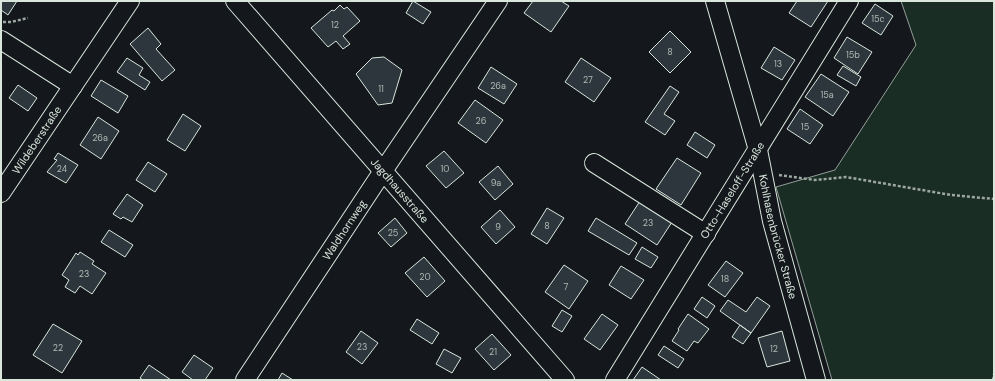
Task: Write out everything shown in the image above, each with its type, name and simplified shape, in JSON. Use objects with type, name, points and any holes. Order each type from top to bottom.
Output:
[{"type":"street","name":"Wildeberstraße","points":[[1,193],[130,1]]},
{"type":"street","name":"Jagdhausstraße","points":[[235,1],[565,380]]},
{"type":"street","name":"Waldhornweg","points":[[245,380],[383,171],[498,1]]},
{"type":"street","name":"Kohlhasenbrücker Straße","points":[[715,1],[758,150],[772,221],[816,380]]},
{"type":"street","name":"Otto-Haseloff-Straße","points":[[616,380],[849,1]]},
{"type":"street","points":[[1,40],[72,86]]},
{"type":"street","points":[[594,163],[706,234]]},
{"type":"path","points":[[1,22],[11,22],[28,18]]},
{"type":"path","points":[[762,174],[791,176],[815,180],[846,177],[951,195],[994,199]]},
{"type":"path","points":[[993,380],[994,374]]},
{"type":"green space","points":[[901,1],[994,1],[994,380],[832,380],[776,187],[835,170],[916,45]]},
{"type":"building","points":[[1,1],[17,1],[8,15],[1,10]]},
{"type":"building","points":[[413,1],[431,12],[423,24],[406,13]]},
{"type":"building","points":[[533,1],[561,1],[569,6],[551,32],[524,13]]},
{"type":"building","points":[[797,1],[828,1],[811,27],[789,13]]},
{"type":"building","points":[[875,4],[893,16],[881,35],[862,23]]},
{"type":"building","points":[[340,5],[344,9],[347,7],[360,21],[343,36],[350,44],[343,49],[336,41],[328,47],[311,28]]},
{"type":"building","points":[[148,28],[161,44],[156,49],[175,70],[162,81],[130,44]]},
{"type":"building","points":[[670,31],[691,52],[670,73],[649,52]]},
{"type":"building","points":[[847,37],[872,52],[858,74],[834,58]]},
{"type":"building","points":[[774,47],[795,60],[782,80],[761,68]]},
{"type":"building","points":[[384,57],[402,70],[392,103],[378,105],[356,74],[372,58]]},
{"type":"building","points":[[127,58],[143,68],[139,75],[150,82],[145,90],[117,72]]},
{"type":"building","points":[[581,58],[611,78],[594,102],[565,82]]},
{"type":"building","points":[[843,66],[861,77],[856,86],[837,75]]},
{"type":"building","points":[[491,67],[517,84],[504,104],[478,88]]},
{"type":"building","points":[[821,74],[849,92],[833,116],[805,97]]},
{"type":"building","points":[[101,80],[128,96],[118,113],[91,96]]},
{"type":"building","points":[[18,85],[37,98],[28,111],[9,98]]},
{"type":"building","points":[[670,86],[679,92],[664,114],[675,121],[665,135],[645,122]]},
{"type":"building","points":[[475,100],[503,120],[486,143],[458,123]]},
{"type":"building","points":[[800,109],[823,125],[810,144],[787,129]]},
{"type":"building","points":[[183,114],[201,126],[185,151],[167,140]]},
{"type":"building","points":[[98,117],[119,131],[101,159],[80,145]]},
{"type":"building","points":[[695,132],[715,145],[707,158],[687,145]]},
{"type":"building","points":[[444,151],[464,173],[446,188],[426,166]]},
{"type":"building","points":[[58,153],[78,165],[66,183],[47,172],[57,160],[54,159]]},
{"type":"building","points":[[677,158],[701,173],[681,205],[656,189]]},
{"type":"building","points":[[148,162],[167,174],[155,192],[136,180]]},
{"type":"building","points":[[498,166],[513,184],[495,200],[479,182]]},
{"type":"building","points":[[127,194],[143,205],[132,222],[123,217],[121,219],[113,214]]},
{"type":"building","points":[[640,201],[672,222],[657,245],[625,224]]},
{"type":"building","points":[[547,208],[564,218],[547,244],[531,234]]},
{"type":"building","points":[[500,210],[515,227],[496,244],[481,227]]},
{"type":"building","points":[[395,218],[407,233],[391,247],[378,233]]},
{"type":"building","points":[[596,218],[637,243],[629,255],[588,231]]},
{"type":"building","points":[[109,230],[133,245],[125,257],[101,242]]},
{"type":"building","points":[[642,247],[658,257],[651,268],[635,259]]},
{"type":"building","points":[[80,252],[94,261],[92,264],[106,273],[92,294],[80,286],[75,293],[65,287],[69,280],[62,275],[76,253],[78,255]]},
{"type":"building","points":[[424,257],[445,281],[427,297],[405,273]]},
{"type":"building","points":[[726,261],[743,273],[725,297],[708,285]]},
{"type":"building","points":[[564,265],[588,281],[569,309],[545,292]]},
{"type":"building","points":[[621,266],[644,280],[631,299],[609,285]]},
{"type":"building","points":[[702,297],[715,306],[707,318],[694,309]]},
{"type":"building","points":[[757,297],[770,306],[751,333],[720,311],[728,300],[746,312]]},
{"type":"building","points":[[562,310],[572,316],[562,332],[552,326]]},
{"type":"building","points":[[602,314],[618,325],[600,350],[584,339]]},
{"type":"building","points":[[688,314],[709,329],[698,343],[694,341],[687,351],[672,341]]},
{"type":"building","points":[[417,319],[439,333],[432,344],[410,330]]},
{"type":"building","points":[[53,324],[82,341],[62,373],[33,355]]},
{"type":"building","points":[[740,325],[751,333],[743,344],[732,337]]},
{"type":"building","points":[[361,331],[378,343],[362,364],[346,352]]},
{"type":"building","points":[[782,331],[790,361],[767,367],[758,338]]},
{"type":"building","points":[[492,334],[511,355],[494,370],[475,349]]},
{"type":"building","points":[[664,346],[684,359],[678,368],[658,355]]},
{"type":"building","points":[[444,349],[461,358],[452,373],[436,364]]},
{"type":"building","points":[[194,355],[213,368],[205,380],[193,380],[182,372]]},
{"type":"building","points":[[149,365],[171,380],[143,380],[140,378]]},
{"type":"building","points":[[642,367],[661,380],[633,380]]},
{"type":"building","points":[[282,373],[293,380],[278,380]]}]
